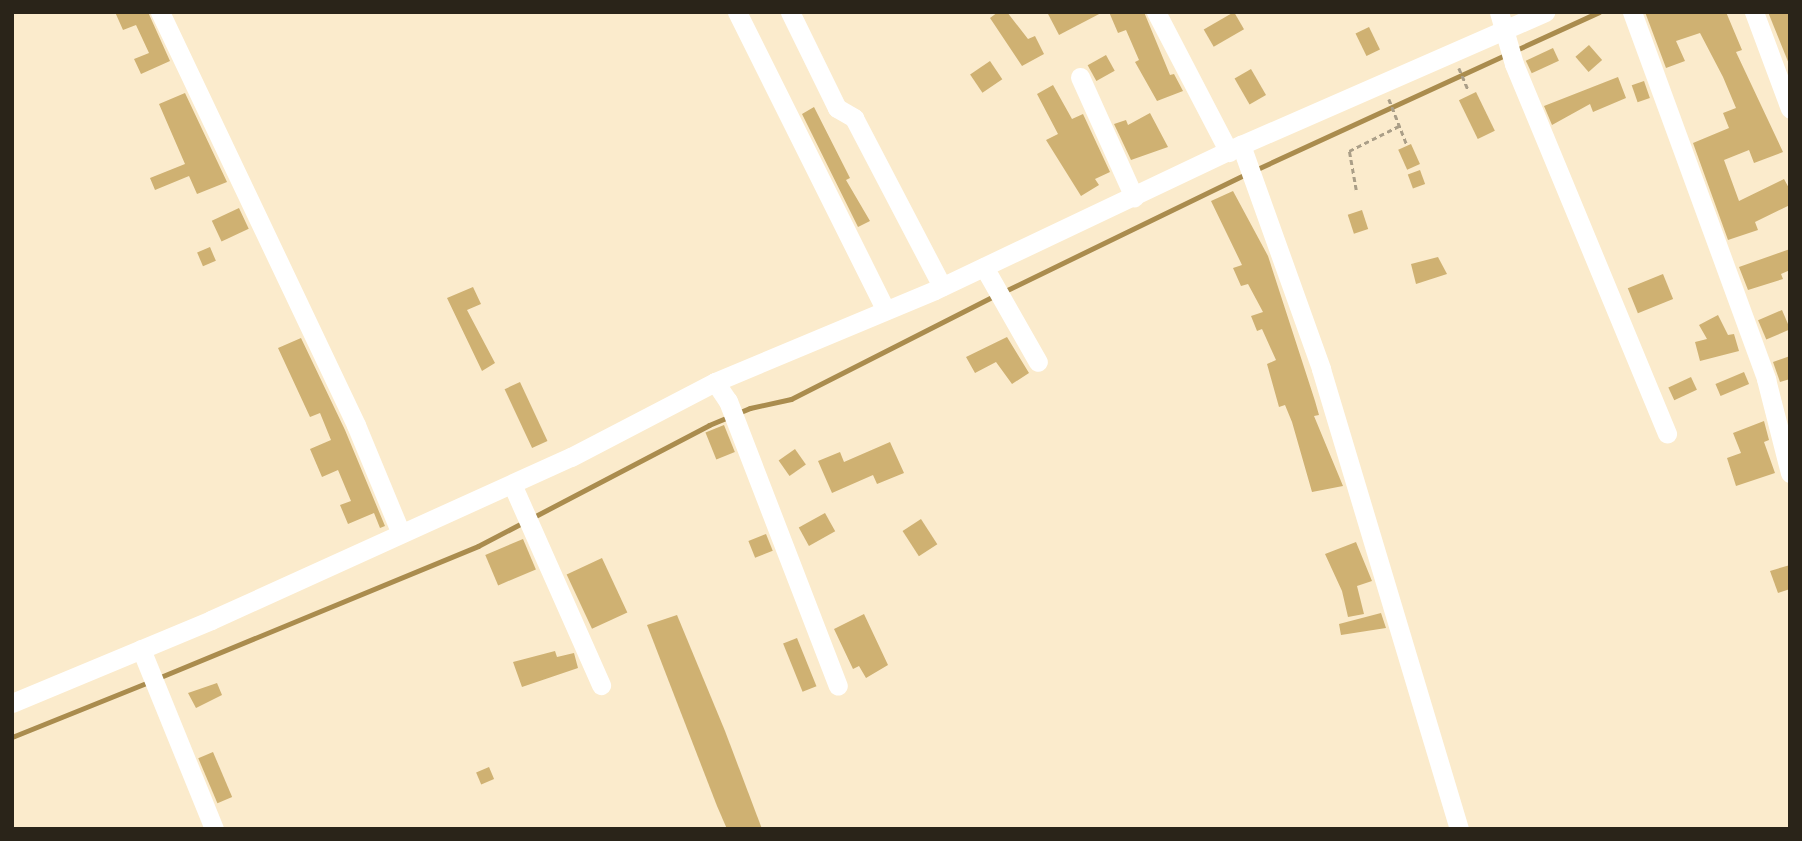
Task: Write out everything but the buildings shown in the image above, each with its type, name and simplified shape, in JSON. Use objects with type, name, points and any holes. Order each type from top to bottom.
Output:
[{"type":"street","points":[[159,12],[356,425],[400,531]]},
{"type":"street","points":[[737,12],[886,309]]},
{"type":"street","points":[[790,12],[837,108],[854,118],[942,286]]},
{"type":"street","points":[[1156,12],[1242,160],[1321,369],[1459,829]]},
{"type":"street","points":[[12,703],[141,649],[400,531],[512,484],[715,382],[942,286],[1133,197],[1242,160],[1503,28],[1545,12]]},
{"type":"street","points":[[1632,12],[1766,379],[1790,473]]},
{"type":"street","points":[[1754,12],[1790,109]]},
{"type":"street","points":[[1503,28],[1514,64],[1667,433]]},
{"type":"street","points":[[1080,77],[1133,197]]},
{"type":"street","points":[[984,267],[1038,362]]},
{"type":"street","points":[[715,382],[728,401],[838,686]]},
{"type":"street","points":[[512,484],[601,685]]},
{"type":"street","points":[[141,649],[214,829]]},
{"type":"path","points":[[1458,65],[1469,91]]},
{"type":"path","points":[[1391,103],[1407,145]]},
{"type":"path","points":[[1356,190],[1349,151],[1398,123]]},
{"type":"waterway","points":[[1516,50],[1599,12]]},
{"type":"waterway","points":[[1255,170],[1507,54]]},
{"type":"waterway","points":[[1003,292],[1246,174]]},
{"type":"waterway","points":[[158,678],[478,546],[709,425],[750,408],[791,399],[994,296]]},
{"type":"waterway","points":[[12,737],[149,682]]}]
